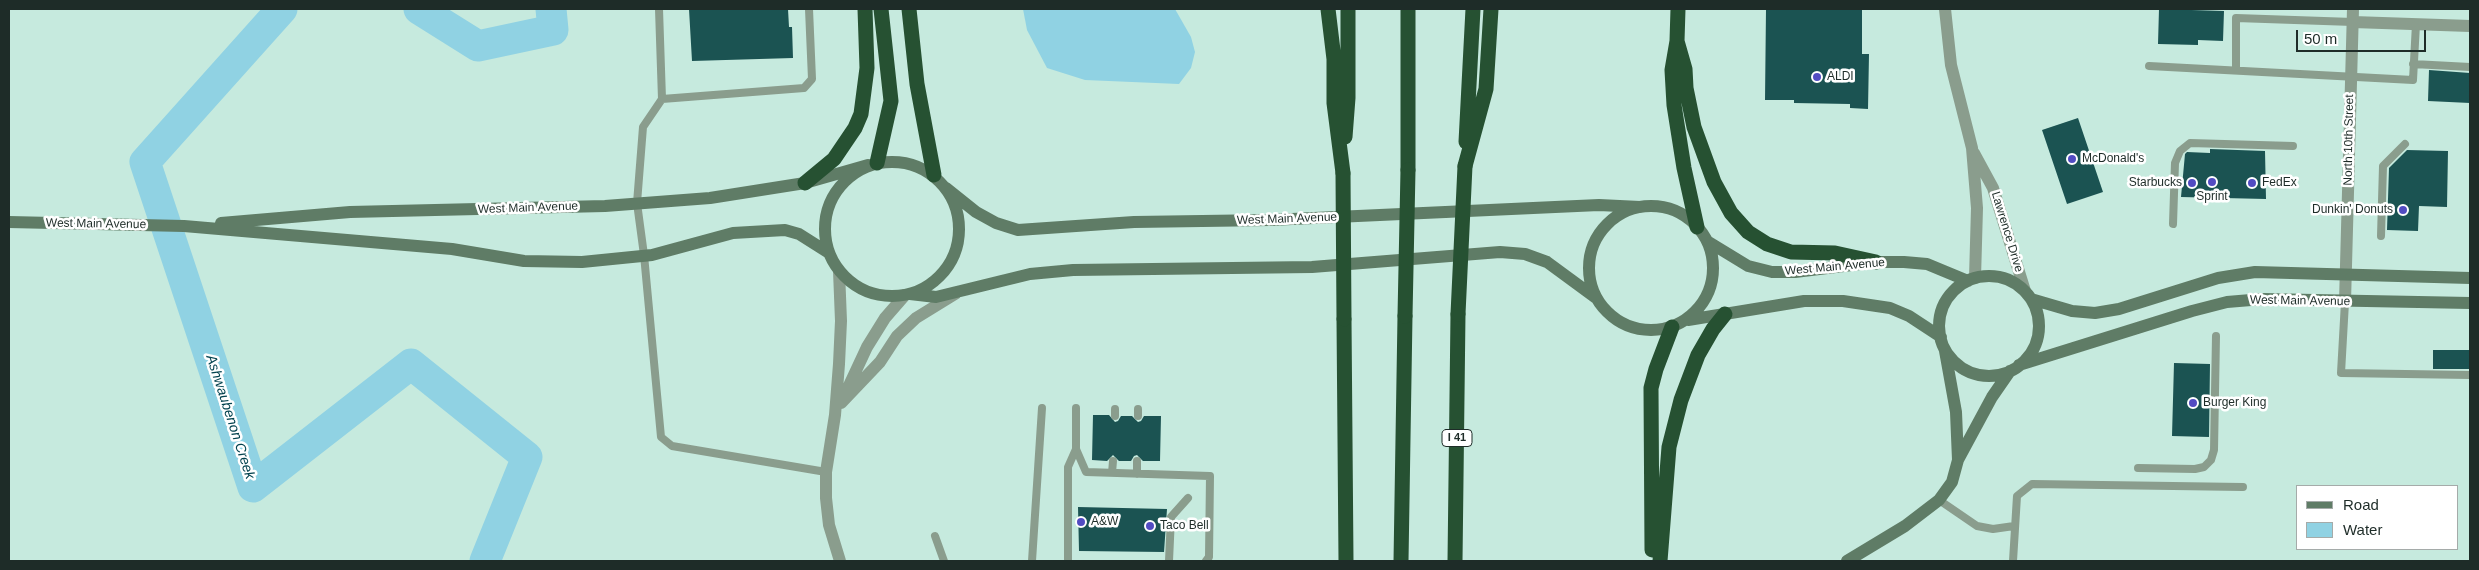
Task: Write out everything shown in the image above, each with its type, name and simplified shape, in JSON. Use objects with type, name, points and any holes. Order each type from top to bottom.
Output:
[{"type":"highway","points":[[805,183],[834,159],[855,128],[861,114],[867,68],[865,9]]},
{"type":"highway","points":[[872,164],[891,101],[881,9]]},
{"type":"highway","points":[[909,9],[917,84],[934,175]]},
{"type":"highway","points":[[1328,9],[1334,59],[1334,103],[1343,173]]},
{"type":"highway","points":[[1346,561],[1343,173],[1348,98],[1348,9]]},
{"type":"highway","points":[[1401,561],[1408,170],[1408,9]]},
{"type":"highway","name":"I 41","points":[[1455,561],[1458,314],[1473,9]]},
{"type":"highway","points":[[1465,166],[1486,89],[1490,9]]},
{"type":"highway","points":[[1678,9],[1677,41],[1672,70],[1674,105],[1698,227]]},
{"type":"highway","points":[[1677,41],[1685,69],[1686,88],[1694,128],[1714,182],[1731,213],[1748,232],[1767,244],[1791,252],[1835,253],[1876,262]]},
{"type":"highway","points":[[1660,561],[1669,447],[1681,400],[1698,355],[1713,329],[1725,314]]},
{"type":"highway","points":[[1651,561],[1651,388],[1656,369],[1679,323]]},
{"type":"main road","points":[[907,294],[930,285],[946,270],[956,251],[960,229],[956,208],[946,188],[934,175],[916,165],[897,161],[872,164],[850,176],[835,192],[826,211],[824,232],[828,253],[839,271],[852,284],[868,292],[886,296],[907,294],[936,297],[1030,274],[1073,270],[1312,267],[1500,252],[1525,254],[1547,262],[1596,298]]},
{"type":"main road","name":"West Main Avenue","points":[[184,226],[350,212],[637,203],[710,198],[805,183],[872,164]]},
{"type":"main road","name":"West Main Avenue","points":[[946,188],[988,219],[1018,230],[1134,222],[1270,220],[1599,205],[1640,207]]},
{"type":"main road","points":[[1679,323],[1703,300],[1713,276],[1712,258],[1707,241],[1698,227],[1681,214],[1661,207],[1640,207],[1621,214],[1606,225],[1595,241],[1589,260],[1590,280],[1596,298],[1606,312],[1621,323],[1637,329],[1655,330],[1725,314],[1804,301],[1861,302],[1890,308],[1909,316],[1943,342],[1958,364],[1978,374],[1989,375],[2015,368]]},
{"type":"main road","name":"West Main Avenue","points":[[9,222],[184,226],[452,249],[524,261],[582,262],[644,256],[733,233],[785,230],[800,234],[828,253]]},
{"type":"main road","name":"West Main Avenue","points":[[1707,241],[1748,266],[1772,272],[1795,272],[1876,262],[1926,264],[1971,280]]},
{"type":"main road","points":[[1958,460],[1956,412],[1939,325],[1944,304],[1958,287],[1971,280],[1985,276],[2007,279],[2028,295],[2072,311],[2095,313],[2119,309],[2227,276],[2255,272],[2470,278]]},
{"type":"main road","points":[[1846,561],[1906,526],[1939,500],[1952,482],[1958,460],[1992,397],[2015,368],[2027,358],[2037,340],[2039,319],[2028,295]]},
{"type":"main road","name":"West Main Avenue","points":[[2015,368],[2192,310],[2227,302],[2263,299],[2470,303]]},
{"type":"street","name":"Lawrence Drive","points":[[1945,9],[1951,65],[1972,148],[1977,208],[1971,280]]},
{"type":"street","name":"North 10th Street","points":[[2345,302],[2353,9]]},
{"type":"street","points":[[2353,22],[2470,26]]},
{"type":"street","name":"Lawrence Drive","points":[[1972,148],[1993,188],[2028,295]]},
{"type":"street","points":[[839,271],[841,321],[838,409],[826,472],[827,511],[840,561]]},
{"type":"street","points":[[838,409],[880,362],[897,336],[916,318],[960,291]]},
{"type":"street","points":[[838,409],[867,347],[885,318],[907,294]]},
{"type":"lane","points":[[659,9],[662,99],[644,127],[637,203],[644,256],[660,437],[672,446],[826,472]]},
{"type":"lane","points":[[662,99],[804,88],[812,79],[809,9]]},
{"type":"lane","points":[[2236,69],[2236,18],[2353,22]]},
{"type":"lane","points":[[2149,66],[2236,69],[2350,78],[2413,80],[2416,24]]},
{"type":"lane","points":[[2413,64],[2470,67]]},
{"type":"lane","points":[[2173,224],[2175,163],[2180,151],[2190,143],[2293,146]]},
{"type":"lane","points":[[2381,236],[2384,166],[2405,144]]},
{"type":"lane","points":[[2345,302],[2341,373],[2470,375]]},
{"type":"lane","points":[[2138,468],[2195,469],[2204,467],[2211,460],[2214,450],[2216,336]]},
{"type":"lane","points":[[1032,561],[1042,408]]},
{"type":"lane","points":[[1076,408],[1076,449],[1086,472],[1210,476],[1209,560]]},
{"type":"lane","points":[[1068,561],[1068,467],[1076,449]]},
{"type":"lane","points":[[1112,473],[1113,461]]},
{"type":"lane","points":[[1136,474],[1137,461]]},
{"type":"lane","points":[[2013,561],[2017,496],[2032,484],[2243,487]]},
{"type":"lane","points":[[1169,561],[1170,516],[1188,498]]},
{"type":"lane","points":[[1939,500],[1977,526],[1993,529],[2014,526]]},
{"type":"lane","points":[[935,536],[944,561]]},
{"type":"water","points":[[1023,9],[1175,9],[1191,37],[1195,52],[1191,68],[1179,84],[1085,80],[1047,68],[1027,30]]},
{"type":"building","points":[[689,9],[788,9],[789,27],[792,27],[793,58],[692,61]]},
{"type":"building","name":"ALDI","points":[[1766,9],[1862,9],[1862,54],[1869,54],[1868,109],[1850,108],[1850,104],[1794,103],[1794,100],[1765,100]]},
{"type":"building","points":[[2159,9],[2224,11],[2223,41],[2198,40],[2198,45],[2158,44]]},
{"type":"building","points":[[2429,70],[2470,73],[2470,103],[2428,101]]},
{"type":"building","points":[[2078,118],[2103,192],[2067,204],[2042,130]]},
{"type":"building","points":[[2210,149],[2265,151],[2266,199],[2181,197],[2185,154],[2187,152],[2210,153]]},
{"type":"building","points":[[2407,150],[2448,151],[2447,207],[2419,206],[2418,231],[2387,230],[2389,168]]},
{"type":"building","points":[[2433,350],[2470,350],[2470,369],[2433,369]]},
{"type":"building","points":[[2174,363],[2210,364],[2209,437],[2172,436]]},
{"type":"building","points":[[1093,415],[1109,415],[1115,422],[1121,416],[1132,416],[1138,422],[1144,416],[1161,416],[1160,461],[1143,461],[1137,455],[1131,461],[1119,461],[1113,455],[1107,461],[1092,460]]},
{"type":"building","points":[[1078,507],[1167,509],[1164,552],[1079,551]]},
{"type":"waterway","name":"Ashwaubenon Creek","points":[[282,9],[145,162],[253,487],[411,364],[527,457],[485,561]]},
{"type":"waterway","name":"Ashwaubenon Creek","points":[[419,9],[478,46],[553,30],[551,9]]},
{"type":"place","name":"ALDI","points":[[1817,77]]},
{"type":"place","name":"McDonald's","points":[[2072,159]]},
{"type":"place","name":"Sprint","points":[[2212,182]]},
{"type":"place","name":"Starbucks","points":[[2192,183]]},
{"type":"place","name":"FedEx","points":[[2252,183]]},
{"type":"place","name":"Dunkin' Donuts","points":[[2403,210]]},
{"type":"place","name":"Burger King","points":[[2193,403]]},
{"type":"place","name":"A&W","points":[[1081,522]]},
{"type":"place","name":"Taco Bell","points":[[1150,526]]}]
